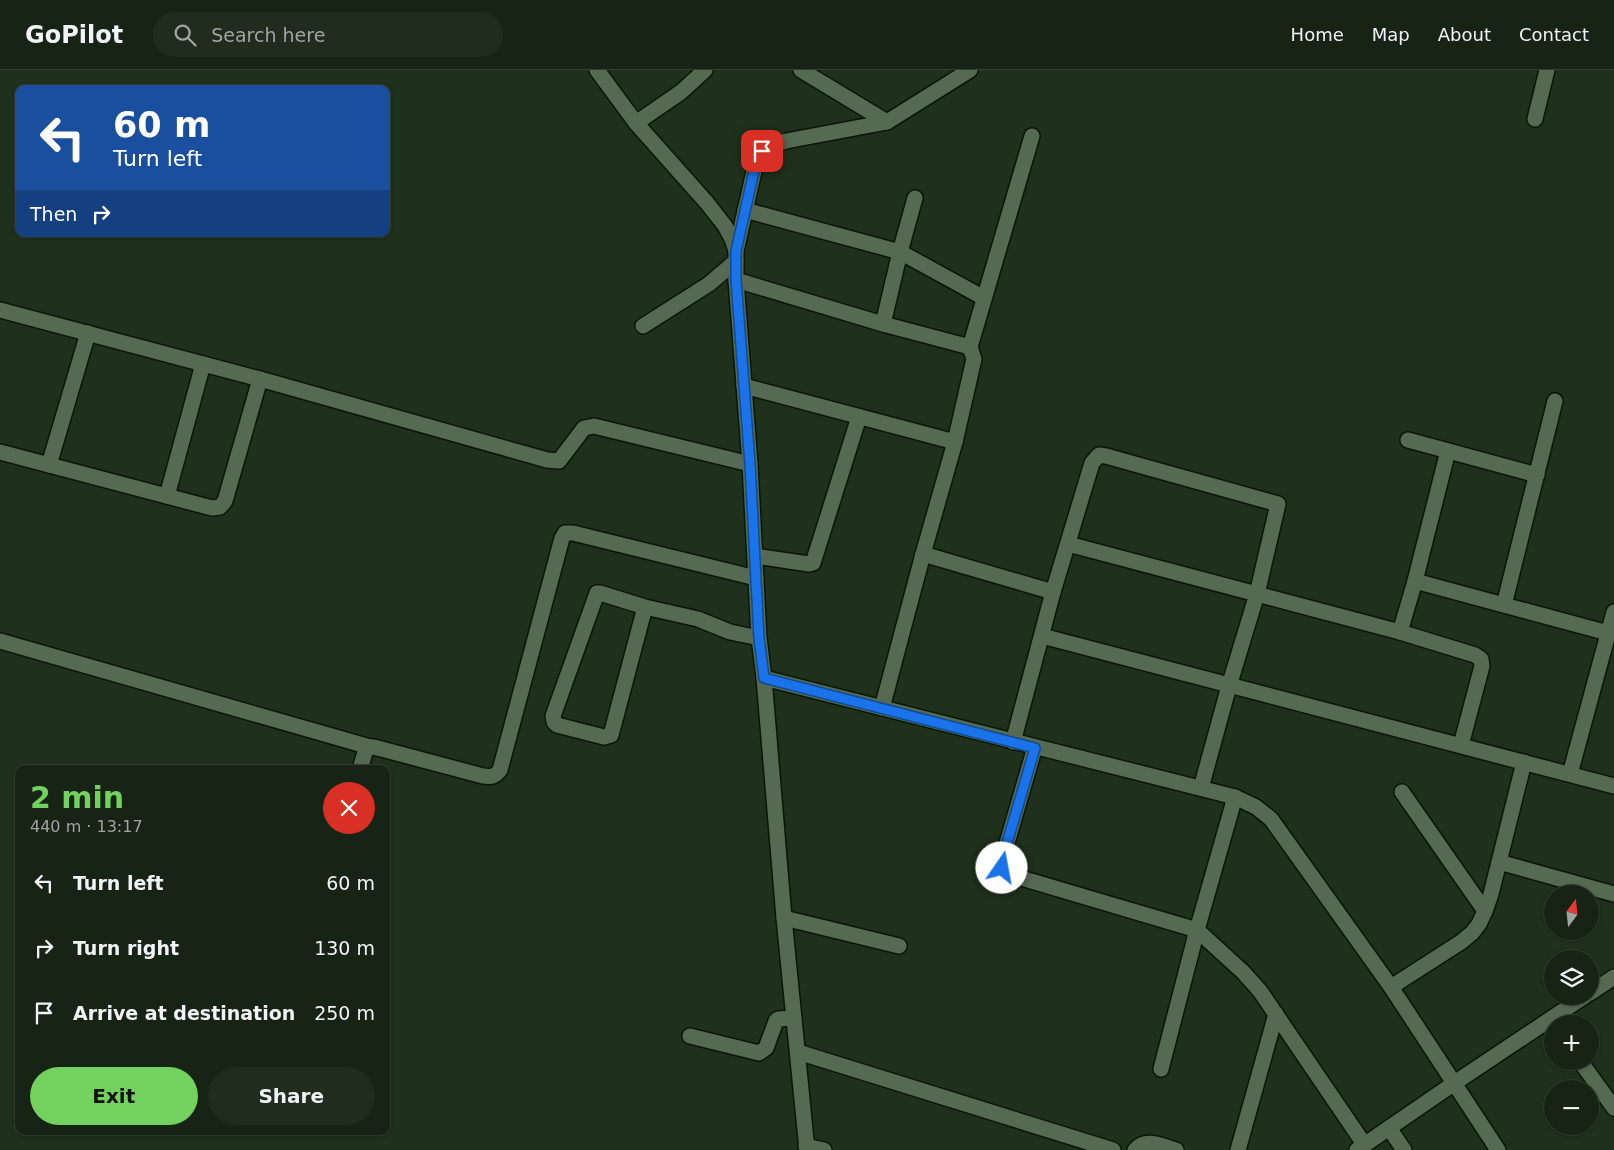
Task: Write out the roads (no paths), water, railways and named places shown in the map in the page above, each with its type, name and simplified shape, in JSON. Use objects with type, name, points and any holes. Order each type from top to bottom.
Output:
[{"type":"street","points":[[596,70],[636,123],[717,215],[732,239],[736,256]]},
{"type":"street","points":[[636,123],[681,92],[705,70]]},
{"type":"street","points":[[800,70],[887,122]]},
{"type":"street","points":[[824,1150],[807,1148],[784,918],[759,638],[736,256],[744,210],[757,158],[767,147],[786,141],[887,122],[970,70]]},
{"type":"street","points":[[1535,119],[1547,70]]},
{"type":"street","points":[[882,708],[955,442],[974,360],[970,347],[1032,136]]},
{"type":"street","points":[[883,324],[915,198]]},
{"type":"street","points":[[744,210],[900,252],[984,298]]},
{"type":"street","points":[[643,326],[709,284],[736,256]]},
{"type":"street","points":[[736,280],[883,324],[970,347]]},
{"type":"street","points":[[0,310],[260,379],[546,460],[559,461],[584,428],[594,426],[750,464]]},
{"type":"street","points":[[49,465],[88,333]]},
{"type":"street","points":[[167,496],[203,364]]},
{"type":"street","points":[[0,452],[212,508],[220,507],[223,505],[260,379]]},
{"type":"street","points":[[744,386],[955,442]]},
{"type":"street","points":[[1504,605],[1555,401]]},
{"type":"street","points":[[755,556],[809,564],[815,561],[859,417]]},
{"type":"street","points":[[1408,440],[1537,475]]},
{"type":"street","points":[[1400,632],[1448,451]]},
{"type":"street","points":[[1014,742],[1053,592],[1092,463],[1099,455],[1106,456],[1278,504],[1257,594],[1201,788]]},
{"type":"street","points":[[0,642],[370,747],[483,776],[494,776],[500,770],[562,538],[565,533],[573,533],[756,578]]},
{"type":"street","points":[[1068,544],[1400,632],[1475,654],[1481,659],[1482,666],[1461,745]]},
{"type":"street","points":[[923,554],[1053,592]]},
{"type":"street","points":[[1415,581],[1608,633]]},
{"type":"street","points":[[645,607],[611,735],[604,737],[562,727],[554,722],[553,716],[596,594],[600,593],[645,607],[698,619],[730,632],[759,638]]},
{"type":"street","points":[[1570,774],[1614,612]]},
{"type":"street","points":[[1042,636],[1614,786]]},
{"type":"street","points":[[764,678],[1035,748],[1201,788],[1235,797],[1256,807],[1272,819],[1391,987],[1498,1150]]},
{"type":"street","points":[[361,765],[365,752],[370,747]]},
{"type":"street","points":[[1035,748],[1002,860],[1003,871],[1197,930],[1243,972],[1276,1014],[1361,1147],[1453,1084],[1544,1026]]},
{"type":"street","points":[[1391,987],[1461,942],[1475,928],[1485,911],[1524,762]]},
{"type":"street","points":[[1402,792],[1485,911]]},
{"type":"street","points":[[1161,1070],[1197,930],[1235,797]]},
{"type":"street","points":[[1499,862],[1614,894]]},
{"type":"street","points":[[784,918],[898,946]]},
{"type":"street","points":[[1599,987],[1614,977]]},
{"type":"street","points":[[1560,1015],[1573,1005]]},
{"type":"street","points":[[1238,1150],[1276,1014]]},
{"type":"street","points":[[690,1036],[759,1053],[766,1048],[778,1019],[794,1018]]},
{"type":"street","points":[[798,1052],[1113,1150]]},
{"type":"street","points":[[1587,1070],[1614,1108]]},
{"type":"street","points":[[1389,1128],[1404,1150]]},
{"type":"street","points":[[1135,1150],[1143,1143],[1152,1142],[1176,1150]]}]
